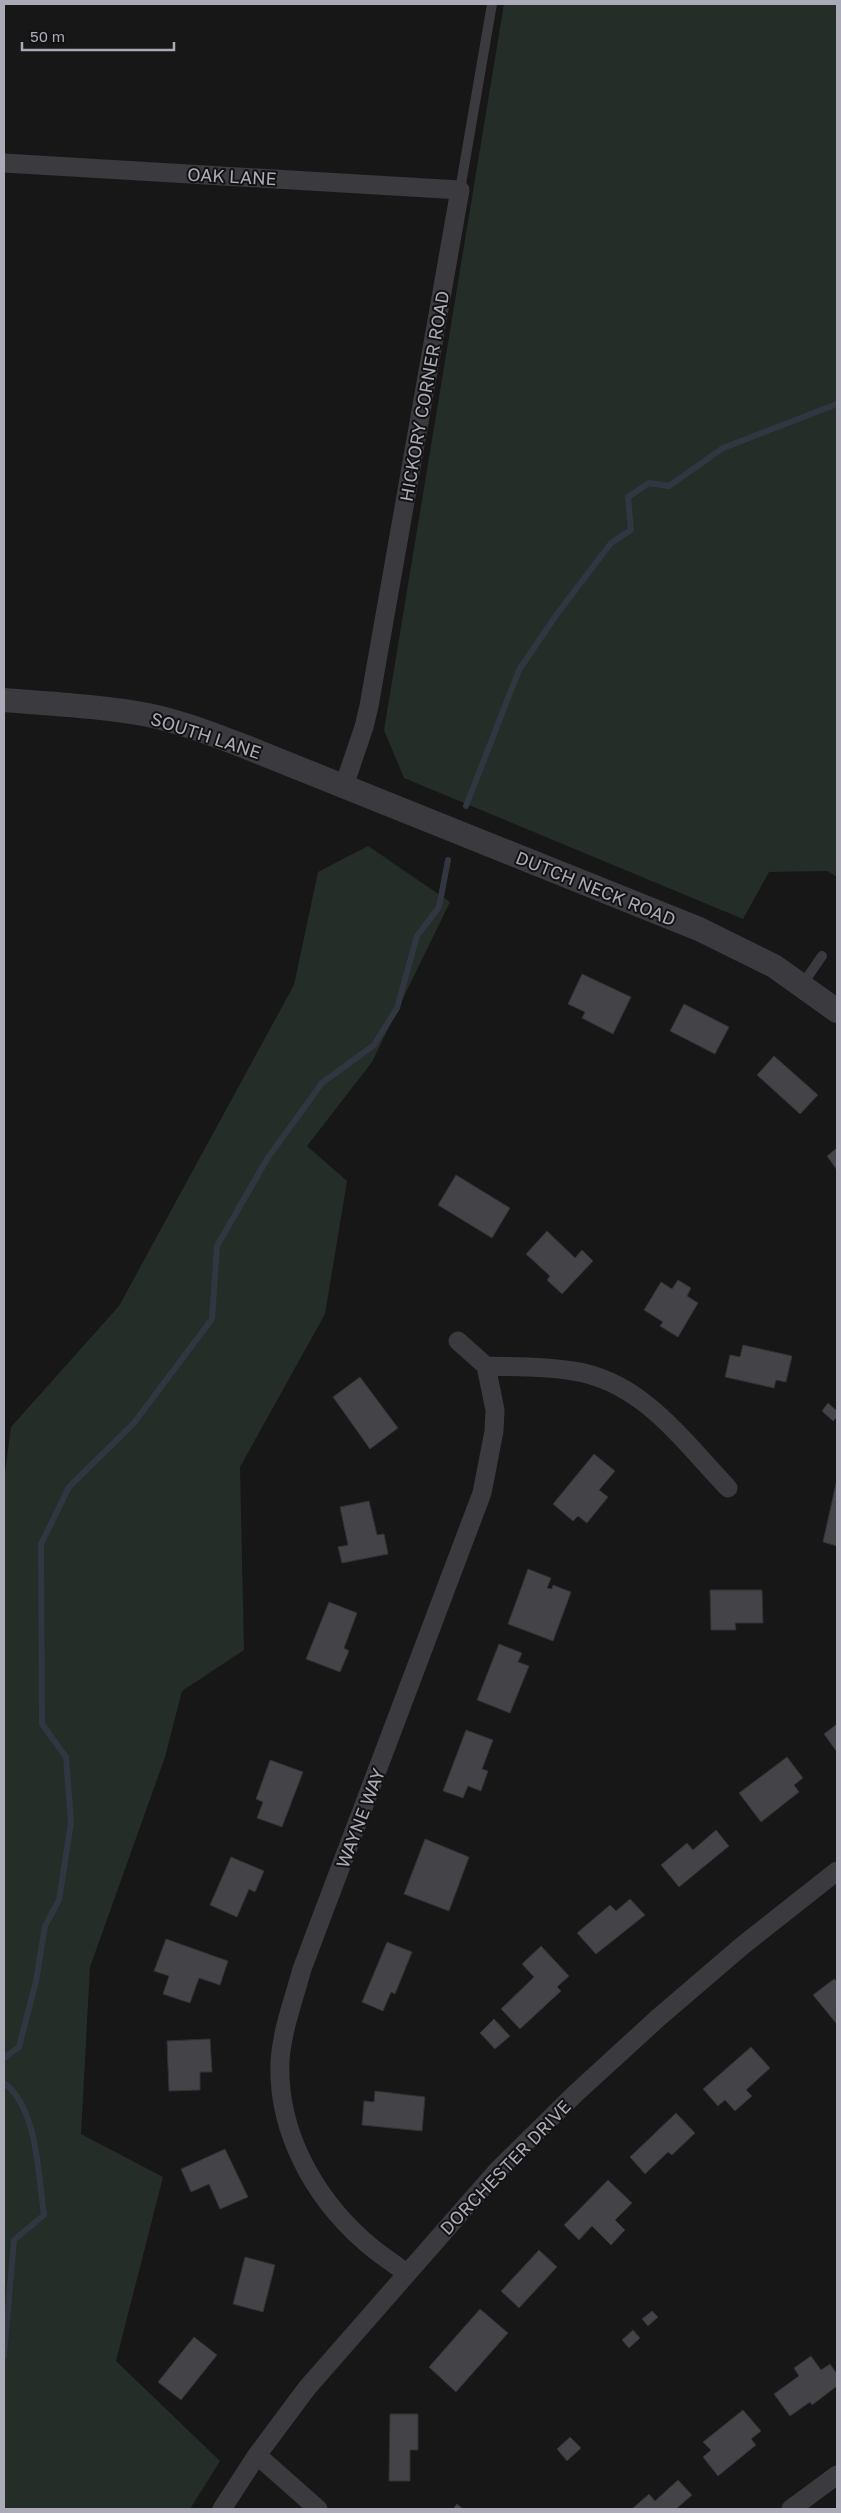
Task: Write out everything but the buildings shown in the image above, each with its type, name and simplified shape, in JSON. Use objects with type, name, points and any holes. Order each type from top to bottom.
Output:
[{"type":"street","name":"OAK LANE","points":[[4,162],[460,190]]},
{"type":"street","name":"HICKORY CORNER ROAD","points":[[344,786],[369,706],[460,190]]},
{"type":"street","name":"SOUTH LANE","points":[[4,700],[92,706],[149,716],[204,731],[344,786]]},
{"type":"street","name":"DUTCH NECK ROAD","points":[[344,786],[699,929],[774,966],[837,1011]]},
{"type":"street","points":[[458,1342],[486,1366],[574,1371],[620,1385],[637,1395],[663,1419],[728,1488]]},
{"type":"street","name":"WAYNE WAY","points":[[406,2273],[365,2242],[343,2222],[313,2181],[300,2155],[282,2103],[280,2061],[288,2019],[302,1969],[482,1493],[494,1431],[495,1410],[486,1366]]},
{"type":"street","name":"DORCHESTER DRIVE","points":[[222,2509],[258,2455],[307,2388],[496,2171],[575,2094],[681,1998],[837,1872]]},
{"type":"street","points":[[258,2455],[318,2509]]},
{"type":"street","points":[[791,2509],[837,2475]]},
{"type":"lane","name":"HICKORY CORNER ROAD","points":[[460,190],[492,4]]},
{"type":"lane","points":[[802,985],[822,956]]},
{"type":"shaded area","points":[[504,4],[837,4],[837,877],[827,871],[769,872],[743,919],[404,778],[384,730]]},
{"type":"shaded area","points":[[368,846],[450,902],[372,1062],[307,1146],[347,1181],[325,1314],[240,1467],[244,1650],[182,1691],[165,1757],[90,1967],[81,2134],[163,2177],[116,2361],[220,2461],[190,2509],[4,2509],[4,1479],[11,1427],[119,1306],[294,985],[318,872]]},
{"type":"waterway","points":[[466,806],[519,670],[557,614],[611,543],[631,530],[628,497],[649,483],[669,486],[723,448],[837,404]]},
{"type":"waterway","points":[[4,2058],[19,2047],[36,1981],[45,1926],[59,1900],[71,1823],[66,1757],[42,1724],[41,1544],[69,1487],[134,1423],[212,1319],[217,1246],[267,1159],[322,1083],[374,1045],[397,1008],[417,936],[439,907],[448,860]]},
{"type":"waterway","points":[[4,2083],[15,2094],[24,2109],[30,2125],[38,2163],[44,2215],[14,2240],[4,2356]]}]
